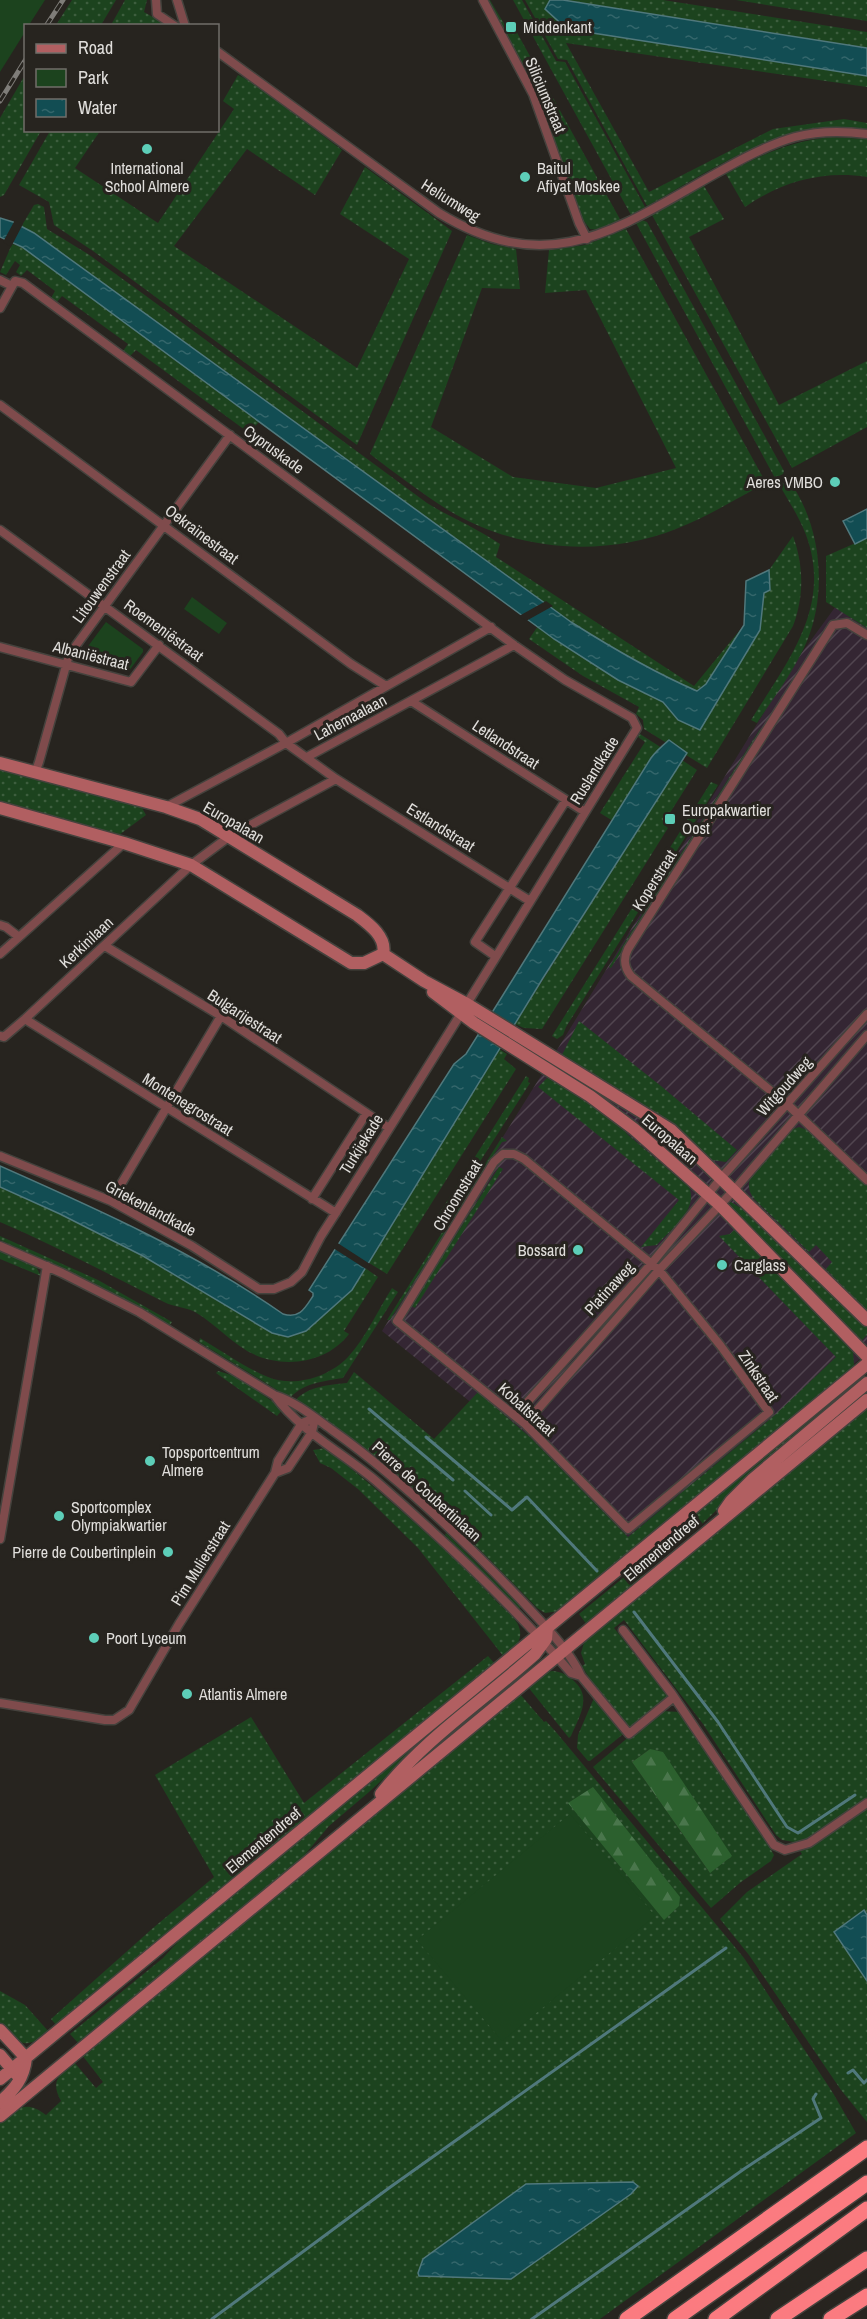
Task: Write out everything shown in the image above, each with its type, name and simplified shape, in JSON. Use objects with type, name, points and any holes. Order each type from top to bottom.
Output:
[{"type":"highway","points":[[627,2319],[867,2148]]},
{"type":"highway","points":[[675,2319],[867,2182]]},
{"type":"highway","points":[[716,2319],[867,2210]]},
{"type":"highway","points":[[808,2253],[867,2217]]},
{"type":"highway","points":[[778,2319],[867,2259]]},
{"type":"highway","points":[[831,2319],[867,2296]]},
{"type":"main road","name":"Europalaan","points":[[0,763],[166,807],[200,819],[371,926],[383,943],[383,954],[477,1018],[514,1041],[660,1121],[735,1189],[867,1320]]},
{"type":"main road","points":[[0,808],[124,843],[191,865],[351,963],[364,963],[383,954]]},
{"type":"main road","name":"Europalaan","points":[[514,1041],[616,1115],[709,1195],[867,1356]]},
{"type":"main road","name":"Elementendreef","points":[[0,2079],[390,1756],[508,1661],[543,1636],[867,1364]]},
{"type":"main road","points":[[717,1522],[730,1501],[753,1479],[867,1383]]},
{"type":"main road","name":"Elementendreef","points":[[0,2116],[867,1400]]},
{"type":"main road","name":"Elementendreef","points":[[366,1814],[398,1772],[536,1654],[543,1636]]},
{"type":"main road","points":[[0,2030],[26,2058],[22,2079],[15,2089],[0,2102]]},
{"type":"main road","points":[[0,2055],[22,2079],[39,2084]]},
{"type":"street","points":[[156,0],[157,14],[172,24]]},
{"type":"street","points":[[177,0],[184,24]]},
{"type":"street","name":"Siliciumstraat","points":[[483,0],[533,94],[579,223],[587,239]]},
{"type":"street","name":"Heliumweg","points":[[219,53],[440,213],[473,232],[495,240],[524,245],[558,245],[587,239],[619,227],[753,153],[776,143],[822,133],[867,134]]},
{"type":"street","name":"Cypruskade","points":[[0,280],[22,283],[514,645]]},
{"type":"street","points":[[0,308],[13,283]]},
{"type":"street","name":"Oekraïnestraat","points":[[0,405],[351,664],[386,686]]},
{"type":"street","name":"Litouwenstraat","points":[[34,773],[69,655],[230,435]]},
{"type":"street","name":"Roemeniëstraat","points":[[0,530],[159,645],[307,757]]},
{"type":"street","name":"Koperstraat","points":[[867,634],[855,626],[840,622],[833,625],[628,949],[624,960],[631,976],[788,1104],[867,1180]]},
{"type":"street","name":"Lahemaalaan","points":[[166,807],[286,743],[491,627]]},
{"type":"street","name":"Albaniëstraat","points":[[0,647],[131,682],[159,645]]},
{"type":"street","name":"Lahemaalaan","points":[[336,779],[307,757],[514,645]]},
{"type":"street","name":"Ruslandkade","points":[[464,1009],[637,728],[632,718],[565,680],[514,645]]},
{"type":"street","name":"Letlandstraat","points":[[411,701],[585,812]]},
{"type":"street","points":[[230,836],[336,779]]},
{"type":"street","name":"Estlandstraat","points":[[336,779],[530,901]]},
{"type":"street","name":"Ruslandkade","points":[[495,956],[475,942],[566,800]]},
{"type":"street","name":"Kerkinilaan","points":[[0,1036],[4,1037],[25,1019],[191,865],[230,836]]},
{"type":"street","points":[[0,954],[124,843]]},
{"type":"street","points":[[0,925],[19,938]]},
{"type":"street","name":"Bulgarijestraat","points":[[105,946],[220,1016],[389,1128]]},
{"type":"street","name":"Turkijekade","points":[[284,1286],[302,1272],[464,1009]]},
{"type":"street","name":"Witgoudweg","points":[[722,1177],[867,1014]]},
{"type":"street","points":[[111,1201],[220,1016]]},
{"type":"street","name":"Montenegrostraat","points":[[25,1019],[336,1214]]},
{"type":"street","name":"Witgoudweg","points":[[735,1189],[867,1035]]},
{"type":"street","points":[[312,1199],[366,1114]]},
{"type":"street","name":"Chroomstraat","points":[[397,1321],[494,1162],[503,1154],[514,1154],[524,1159],[652,1263]]},
{"type":"street","name":"Griekenlandkade","points":[[0,1156],[111,1201],[192,1246],[260,1289],[284,1286]]},
{"type":"street","name":"Platinaweg","points":[[515,1416],[652,1263],[722,1177]]},
{"type":"street","name":"Platinaweg","points":[[525,1424],[659,1270],[735,1189]]},
{"type":"street","name":"Pierre de Coubertinlaan","points":[[0,1246],[47,1266],[140,1312],[315,1418],[385,1471],[505,1583],[543,1636]]},
{"type":"street","points":[[652,1263],[659,1270]]},
{"type":"street","points":[[0,1539],[47,1266]]},
{"type":"street","name":"Zinkstraat","points":[[628,1529],[769,1412],[720,1345],[659,1270]]},
{"type":"street","name":"Kobaltstraat","points":[[397,1321],[525,1424],[628,1529]]},
{"type":"street","name":"Pierre de Coubertinlaan","points":[[274,1395],[280,1404],[312,1432],[373,1479],[422,1521],[543,1636]]},
{"type":"street","points":[[302,1423],[315,1418]]},
{"type":"street","name":"Pim Mulierstraat","points":[[275,1473],[288,1468],[312,1432],[315,1418]]},
{"type":"street","name":"Pim Mulierstraat","points":[[0,1703],[105,1720],[122,1716],[129,1710],[184,1617],[275,1473],[278,1461],[302,1423]]},
{"type":"street","points":[[623,1630],[674,1697],[774,1845],[785,1850],[809,1843],[867,1803]]},
{"type":"street","points":[[543,1636],[560,1654]]},
{"type":"street","points":[[543,1636],[560,1654],[571,1673],[581,1676],[629,1734],[674,1697]]},
{"type":"shaded area","points":[[836,606],[867,626],[867,1353],[623,1554],[509,1433],[382,1331],[795,662]]},
{"type":"green space","points":[[0,0],[45,0],[30,24],[24,24],[24,34],[0,72]]},
{"type":"green space","points":[[72,0],[116,0],[102,24],[57,24]]},
{"type":"green space","points":[[125,0],[147,0],[144,12],[165,24],[112,24]]},
{"type":"green space","points":[[487,0],[490,0],[509,32],[515,29],[621,221],[599,230],[590,229],[583,220],[534,85]]},
{"type":"green space","points":[[513,0],[522,0],[556,61],[565,62],[645,207],[631,215]]},
{"type":"green space","points":[[525,0],[550,0],[546,9],[567,29],[867,76],[867,87],[566,43],[649,192],[773,129],[844,119],[867,123],[867,129],[835,128],[778,139],[751,149],[647,206],[567,60],[558,59]]},
{"type":"green space","points":[[563,0],[663,0],[867,32],[867,48]]},
{"type":"green space","points":[[736,0],[867,0],[867,21]]},
{"type":"green space","points":[[238,75],[252,82],[342,150],[315,195],[247,149],[174,246],[357,368],[409,259],[340,214],[365,167],[452,231],[357,445],[93,251],[54,225],[49,202],[19,185],[49,132],[99,132],[75,168],[158,223],[234,109],[223,101]]},
{"type":"green space","points":[[24,77],[24,132],[40,132],[4,195],[0,197],[0,118]]},
{"type":"green space","points":[[831,137],[867,139],[867,177],[834,175],[803,180],[773,191],[745,207],[726,174],[776,150],[802,142]]},
{"type":"green space","points":[[704,186],[724,219],[689,237],[779,405],[867,361],[867,427],[792,468],[652,215]]},
{"type":"green space","points":[[34,205],[44,207],[47,229],[88,254],[427,503],[500,544],[496,557],[694,686],[744,625],[706,685],[698,691],[681,684],[571,622],[34,233],[21,227]]},
{"type":"green space","points":[[642,220],[647,222],[784,471],[783,474],[775,478],[636,223]]},
{"type":"green space","points":[[626,229],[766,483],[699,519],[648,538],[589,547],[560,546],[530,542],[474,524],[448,510],[370,454],[467,235],[516,249],[520,289],[482,288],[431,427],[513,477],[596,488],[676,468],[586,290],[545,293],[549,250],[585,245]]},
{"type":"green space","points":[[12,244],[22,247],[259,422],[249,433],[136,350],[130,356],[123,351],[128,344],[62,296],[57,302],[51,298],[55,291],[27,270],[21,276],[16,272],[20,265],[15,261],[6,275],[0,272]]},
{"type":"green space","points":[[787,478],[807,515],[814,535],[818,557],[818,600],[814,621],[802,652],[757,723],[751,720],[779,677],[802,633],[810,610],[814,586],[813,561],[806,535],[778,482]]},
{"type":"green space","points":[[793,536],[801,570],[801,593],[793,626],[707,768],[644,729],[643,720],[636,714],[639,707],[583,676],[529,639],[538,626],[554,639],[618,680],[663,702],[678,720],[700,730],[760,630],[764,593],[770,590],[769,570]]},
{"type":"green space","points":[[867,538],[867,628],[826,602],[826,556]]},
{"type":"green space","points":[[192,597],[227,623],[219,634],[184,609]]},
{"type":"green space","points":[[106,622],[143,649],[129,671],[80,657]]},
{"type":"green space","points":[[760,729],[762,730],[611,968],[609,967]]},
{"type":"green space","points":[[640,734],[662,748],[651,758],[613,821],[600,813],[645,742],[638,737]]},
{"type":"green space","points":[[682,760],[697,770],[663,824],[668,828],[542,1029],[524,1028],[515,1024]]},
{"type":"green space","points":[[0,767],[142,808],[146,815],[119,835],[0,803]]},
{"type":"green space","points":[[711,782],[718,785],[563,1035],[557,1039],[552,1036]]},
{"type":"green space","points":[[579,1021],[737,1150],[726,1162],[712,1160],[681,1134],[560,1059]]},
{"type":"green space","points":[[499,1049],[507,1054],[504,1059],[516,1069],[387,1274],[369,1263]]},
{"type":"green space","points":[[551,1074],[618,1121],[627,1134],[689,1187],[691,1195],[687,1211],[657,1245],[641,1247],[679,1200],[538,1087]]},
{"type":"green space","points":[[526,1076],[530,1083],[437,1229],[432,1225]]},
{"type":"green space","points":[[799,1127],[810,1131],[867,1185],[867,1312],[826,1269],[832,1262],[816,1245],[809,1252],[751,1194],[749,1181],[752,1174],[790,1130]]},
{"type":"green space","points":[[502,1137],[507,1141],[502,1142],[390,1320],[387,1320]]},
{"type":"green space","points":[[499,1167],[503,1169],[415,1308],[411,1306]]},
{"type":"green space","points":[[0,1187],[143,1256],[272,1333],[288,1337],[306,1331],[352,1290],[365,1268],[378,1277],[344,1331],[349,1334],[333,1349],[303,1361],[271,1360],[249,1352],[195,1312],[164,1302],[0,1222]]},
{"type":"green space","points":[[729,1203],[741,1208],[819,1284],[867,1325],[867,1335],[861,1341],[788,1264],[735,1213]]},
{"type":"green space","points":[[736,1228],[853,1349],[854,1366],[559,1611],[545,1613],[537,1608],[423,1496],[361,1445],[295,1401],[312,1389],[347,1383],[354,1372],[434,1439],[478,1392],[531,1438],[628,1537],[776,1414],[836,1357],[719,1236],[730,1234]]},
{"type":"green space","points":[[0,1236],[98,1280],[172,1322],[170,1325],[97,1285],[0,1240]]},
{"type":"green space","points":[[0,1251],[36,1267],[41,1276],[0,1259]]},
{"type":"green space","points":[[392,1288],[398,1292],[343,1378],[308,1386],[290,1398],[199,1342],[200,1338],[268,1377],[289,1381],[311,1379],[331,1370],[348,1357]]},
{"type":"green space","points":[[218,1371],[238,1377],[283,1409],[277,1416],[216,1373]]},
{"type":"green space","points":[[852,1382],[858,1389],[729,1498],[587,1625],[579,1614],[690,1523],[704,1505]]},
{"type":"green space","points":[[867,1407],[867,1915],[864,1911],[834,1932],[867,1981],[867,2122],[841,2090],[749,1955],[720,1919],[747,1892],[802,1854],[794,1842],[782,1840],[776,1835],[703,1724],[624,1620],[614,1628],[669,1697],[590,1761],[577,1748],[578,1735],[597,1691],[582,1666],[585,1664],[581,1653],[585,1639]]},
{"type":"green space","points":[[326,1448],[436,1542],[511,1616],[519,1627],[520,1635],[518,1643],[510,1652],[504,1657],[418,1548],[358,1489],[331,1468],[320,1463],[313,1450]]},
{"type":"green space","points":[[446,1533],[521,1607],[519,1609],[445,1535]]},
{"type":"green space","points":[[488,1656],[495,1664],[57,2026],[51,2019],[214,1877],[155,1775],[251,1717],[304,1803]]},
{"type":"green space","points":[[553,1671],[570,1677],[583,1695],[580,1715],[569,1738],[528,1687],[546,1672]]},
{"type":"green space","points":[[497,1676],[499,1679],[437,1730],[329,1826],[297,1864],[79,2044],[70,2034],[163,1958],[186,1933]]},
{"type":"green space","points":[[520,1694],[544,1722],[546,1721],[556,1732],[744,1958],[833,2093],[856,2133],[600,2319],[0,2319],[0,2123],[16,2110],[27,2107],[39,2110],[46,2115],[61,2101],[56,2083],[74,2062],[96,2088],[103,2082],[82,2055]],"holes":[[[637,2187],[631,2194],[511,2279],[419,2276]]]},
{"type":"green space","points":[[662,1711],[680,1712],[774,1855],[771,1861],[741,1882],[711,1908],[593,1767]],"holes":[[[650,1749],[710,1873],[632,1762]]]},
{"type":"green space","points":[[650,1749],[663,1752],[732,1856],[710,1873],[632,1762]]},
{"type":"green space","points":[[593,1787],[680,1897],[679,1906],[664,1920],[568,1803]]},
{"type":"green space","points":[[570,1814],[655,1916],[502,2041],[417,1940]]},
{"type":"green space","points":[[0,1991],[25,2005],[49,2032],[28,2043],[12,2037],[0,2026]]},
{"type":"water","points":[[550,0],[563,0],[867,48],[867,76],[567,29],[545,9]]},
{"type":"water","points":[[0,218],[34,233],[571,622],[681,684],[697,691],[706,684],[744,625],[746,581],[769,570],[770,590],[764,593],[760,630],[700,730],[678,720],[663,702],[618,680],[554,639],[22,247],[0,237]]},
{"type":"water","points":[[867,509],[867,538],[855,544],[843,521]]},
{"type":"water","points":[[669,740],[687,753],[543,978],[352,1290],[306,1331],[288,1337],[272,1333],[143,1256],[0,1187],[0,1166],[145,1233],[216,1271],[283,1314],[298,1314],[313,1296],[309,1290],[454,1064],[466,1054],[651,758]]},
{"type":"water","points":[[864,1910],[867,1915],[867,1981],[834,1932]]},
{"type":"water","points":[[633,2182],[638,2186],[631,2194],[511,2279],[419,2276],[423,2259],[526,2184]]},
{"type":"pier","points":[[15,220],[23,224],[11,247],[3,242]]},
{"type":"pier","points":[[546,601],[553,606],[526,621],[519,616]]},
{"type":"pier","points":[[336,1242],[370,1264],[366,1269],[333,1248]]},
{"type":"waterway","points":[[369,1409],[453,1480]]},
{"type":"waterway","points":[[426,1437],[512,1510],[527,1497],[597,1571]]},
{"type":"waterway","points":[[465,1491],[491,1515]]},
{"type":"waterway","points":[[634,1612],[718,1722],[787,1827],[798,1833],[855,1795]]},
{"type":"waterway","points":[[212,2319],[389,2188],[726,1948]]},
{"type":"waterway","points":[[848,2073],[853,2070],[864,2083],[867,2080]]},
{"type":"waterway","points":[[532,2319],[744,2169],[821,2118],[813,2099],[816,2094]]},
{"type":"railway","points":[[47,24],[63,0]]},
{"type":"railway","points":[[0,101],[24,62]]},
{"type":"place","name":"Middenkant","points":[[511,27]]},
{"type":"place","name":"International School Almere","points":[[147,149]]},
{"type":"place","name":"Baitul Afiyat Moskee","points":[[525,177]]},
{"type":"place","name":"Aeres VMBO","points":[[835,482]]},
{"type":"place","name":"Europakwartier Oost","points":[[670,819]]},
{"type":"place","name":"Bossard","points":[[578,1250]]},
{"type":"place","name":"Carglass","points":[[722,1265]]},
{"type":"place","name":"Topsportcentrum Almere","points":[[150,1461]]},
{"type":"place","name":"Sportcomplex Olympiakwartier","points":[[59,1516]]},
{"type":"place","name":"Pierre de Coubertinplein","points":[[168,1552]]},
{"type":"place","name":"Poort Lyceum","points":[[94,1638]]},
{"type":"place","name":"Atlantis Almere","points":[[187,1694]]}]
